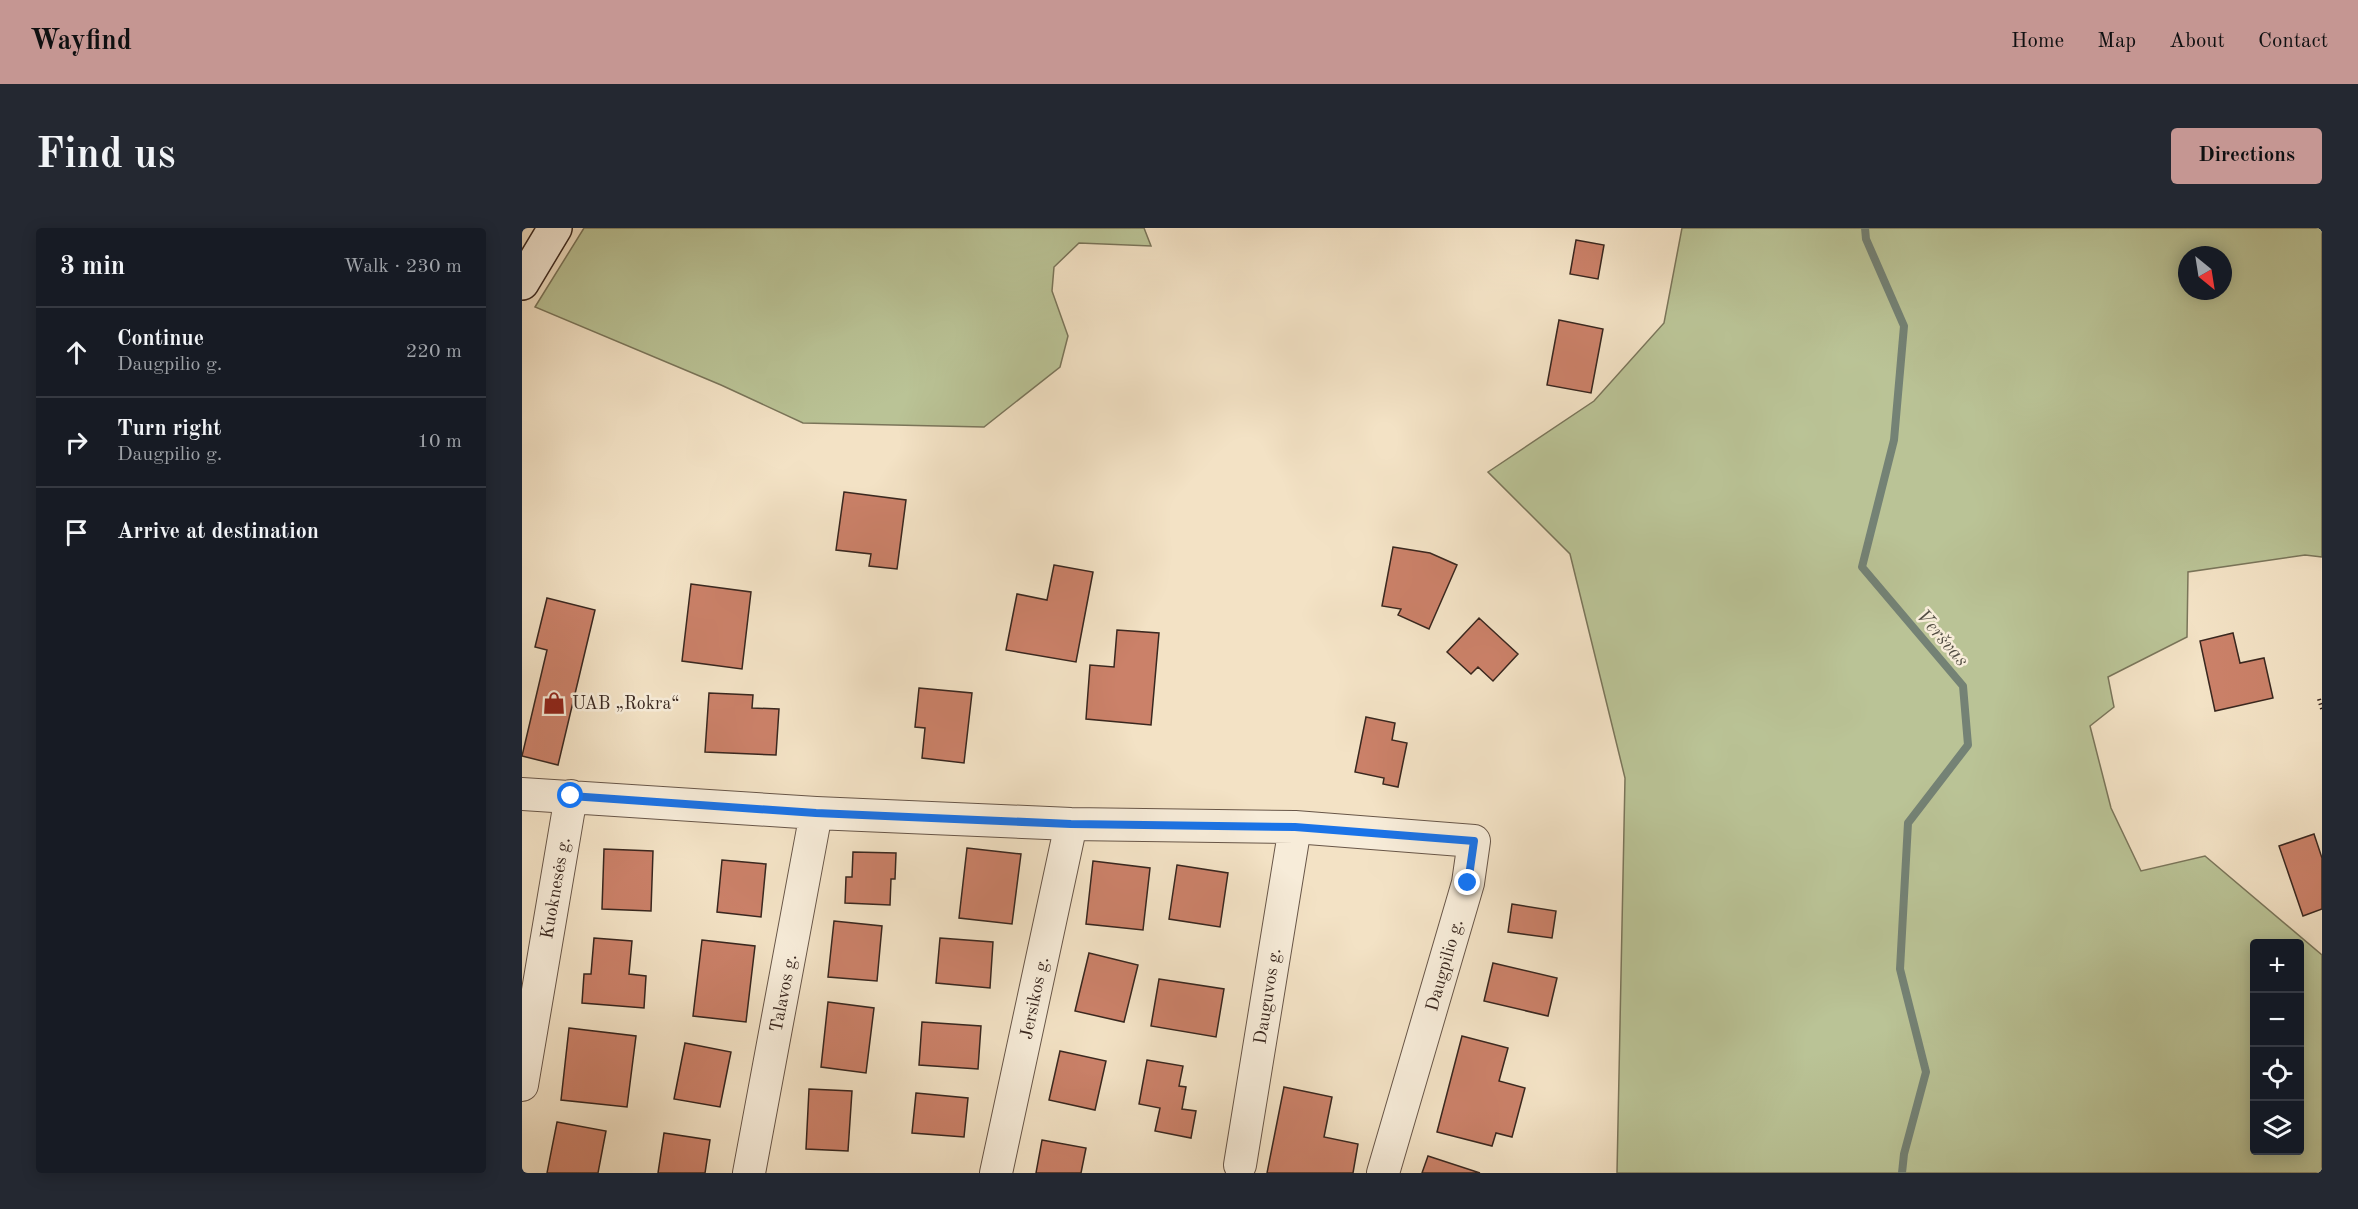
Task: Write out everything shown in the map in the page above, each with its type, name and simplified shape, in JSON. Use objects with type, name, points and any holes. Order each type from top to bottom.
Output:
[{"type":"main road","points":[[522,283],[555,228]]},
{"type":"street","name":"Daugpilio g.","points":[[522,794],[816,813],[1071,824],[1295,827],[1474,841],[1468,883],[1383,1173]]},
{"type":"street","name":"Kuoknesės g.","points":[[522,1085],[571,796]]},
{"type":"street","name":"Talavos g.","points":[[750,1173],[816,813]]},
{"type":"street","name":"Jersikos g.","points":[[996,1173],[1071,824]]},
{"type":"street","name":"Dauguvos g.","points":[[1240,1165],[1295,827]]},
{"type":"path","points":[[2319,699],[2322,709]]},
{"type":"green space","points":[[584,228],[1144,228],[1151,246],[1079,243],[1054,267],[1052,291],[1068,336],[1060,367],[984,427],[803,423],[721,385],[535,307]]},
{"type":"green space","points":[[1682,228],[2322,228],[2322,557],[2305,555],[2188,572],[2187,637],[2108,677],[2114,707],[2090,726],[2111,808],[2141,871],[2205,856],[2303,939],[2250,939],[2250,1155],[2304,1155],[2304,940],[2322,955],[2322,1173],[1617,1173],[1625,778],[1570,554],[1488,472],[1594,401],[1664,323]]},
{"type":"building","points":[[1576,240],[1604,245],[1598,279],[1570,274]]},
{"type":"building","points":[[1559,320],[1603,329],[1591,393],[1547,385]]},
{"type":"building","points":[[844,492],[906,500],[897,569],[869,566],[871,554],[836,550]]},
{"type":"building","points":[[1393,547],[1430,553],[1457,565],[1429,629],[1398,615],[1401,609],[1382,606]]},
{"type":"building","points":[[1054,565],[1093,572],[1076,662],[1006,650],[1017,594],[1047,600]]},
{"type":"building","points":[[691,584],[751,592],[742,669],[682,661]]},
{"type":"building","name":"UAB „Rokra“","points":[[547,598],[595,610],[558,765],[522,756],[547,650],[535,647]]},
{"type":"building","points":[[1479,618],[1518,654],[1493,681],[1478,667],[1471,674],[1447,652]]},
{"type":"building","points":[[1117,630],[1159,633],[1151,725],[1086,719],[1090,665],[1114,667]]},
{"type":"building","points":[[2233,633],[2240,663],[2264,658],[2273,698],[2215,711],[2200,641]]},
{"type":"building","points":[[919,688],[972,693],[964,763],[922,758],[925,728],[915,727]]},
{"type":"building","points":[[709,693],[753,695],[752,708],[779,709],[776,755],[705,752]]},
{"type":"building","points":[[1366,717],[1395,723],[1392,740],[1407,743],[1398,787],[1383,784],[1384,778],[1355,772]]},
{"type":"building","points":[[2314,834],[2322,858],[2322,909],[2303,916],[2279,846]]},
{"type":"building","points":[[967,848],[1021,854],[1012,924],[959,918]]},
{"type":"building","points":[[604,849],[653,851],[651,911],[602,909]]},
{"type":"building","points":[[853,852],[896,853],[895,879],[891,879],[890,905],[845,903],[846,877],[852,877]]},
{"type":"building","points":[[722,860],[766,864],[761,917],[717,912]]},
{"type":"building","points":[[1093,861],[1150,868],[1143,930],[1086,924]]},
{"type":"building","points":[[1177,865],[1228,873],[1220,927],[1169,919]]},
{"type":"building","points":[[1512,904],[1556,911],[1552,938],[1508,932]]},
{"type":"building","points":[[834,921],[882,926],[877,981],[828,977]]},
{"type":"building","points":[[594,938],[632,941],[629,974],[646,976],[644,1008],[582,1003],[584,974],[591,974]]},
{"type":"building","points":[[940,938],[993,942],[990,988],[936,983]]},
{"type":"building","points":[[702,940],[755,946],[746,1022],[693,1016]]},
{"type":"building","points":[[1089,953],[1138,965],[1124,1022],[1075,1011]]},
{"type":"building","points":[[1493,963],[1557,978],[1548,1016],[1484,1001]]},
{"type":"building","points":[[1159,979],[1224,989],[1216,1037],[1151,1026]]},
{"type":"building","points":[[828,1002],[874,1008],[866,1073],[821,1067]]},
{"type":"building","points":[[922,1022],[981,1026],[978,1069],[919,1065]]},
{"type":"building","points":[[569,1028],[636,1036],[627,1107],[561,1100]]},
{"type":"building","points":[[1462,1036],[1508,1048],[1499,1081],[1525,1088],[1512,1137],[1496,1133],[1492,1146],[1437,1132]]},
{"type":"building","points":[[685,1043],[731,1052],[720,1107],[674,1099]]},
{"type":"building","points":[[1060,1051],[1106,1061],[1095,1110],[1049,1100]]},
{"type":"building","points":[[1147,1060],[1183,1066],[1179,1086],[1186,1087],[1182,1109],[1196,1111],[1191,1138],[1155,1131],[1160,1108],[1139,1104]]},
{"type":"building","points":[[1284,1087],[1332,1097],[1324,1137],[1358,1144],[1353,1173],[1267,1173]]},
{"type":"building","points":[[809,1089],[852,1091],[848,1151],[806,1149]]},
{"type":"building","points":[[916,1093],[968,1098],[964,1137],[912,1133]]},
{"type":"building","points":[[557,1122],[606,1131],[598,1173],[547,1173]]},
{"type":"building","points":[[664,1133],[710,1140],[705,1173],[658,1173]]},
{"type":"building","points":[[1042,1140],[1086,1148],[1081,1173],[1036,1173]]},
{"type":"building","points":[[1428,1156],[1480,1173],[1422,1173]]},
{"type":"waterway","name":"Veršvas","points":[[1865,228],[1866,239],[1904,326],[1894,440],[1862,567],[1963,686],[1968,745],[1908,823],[1900,969],[1926,1072],[1904,1154],[1902,1173]]},
{"type":"place","name":"UAB „Rokra“","points":[[554,703]]},
{"type":"route","points":[[571,796],[816,813],[1071,824],[1295,827],[1474,841],[1468,883]]}]
